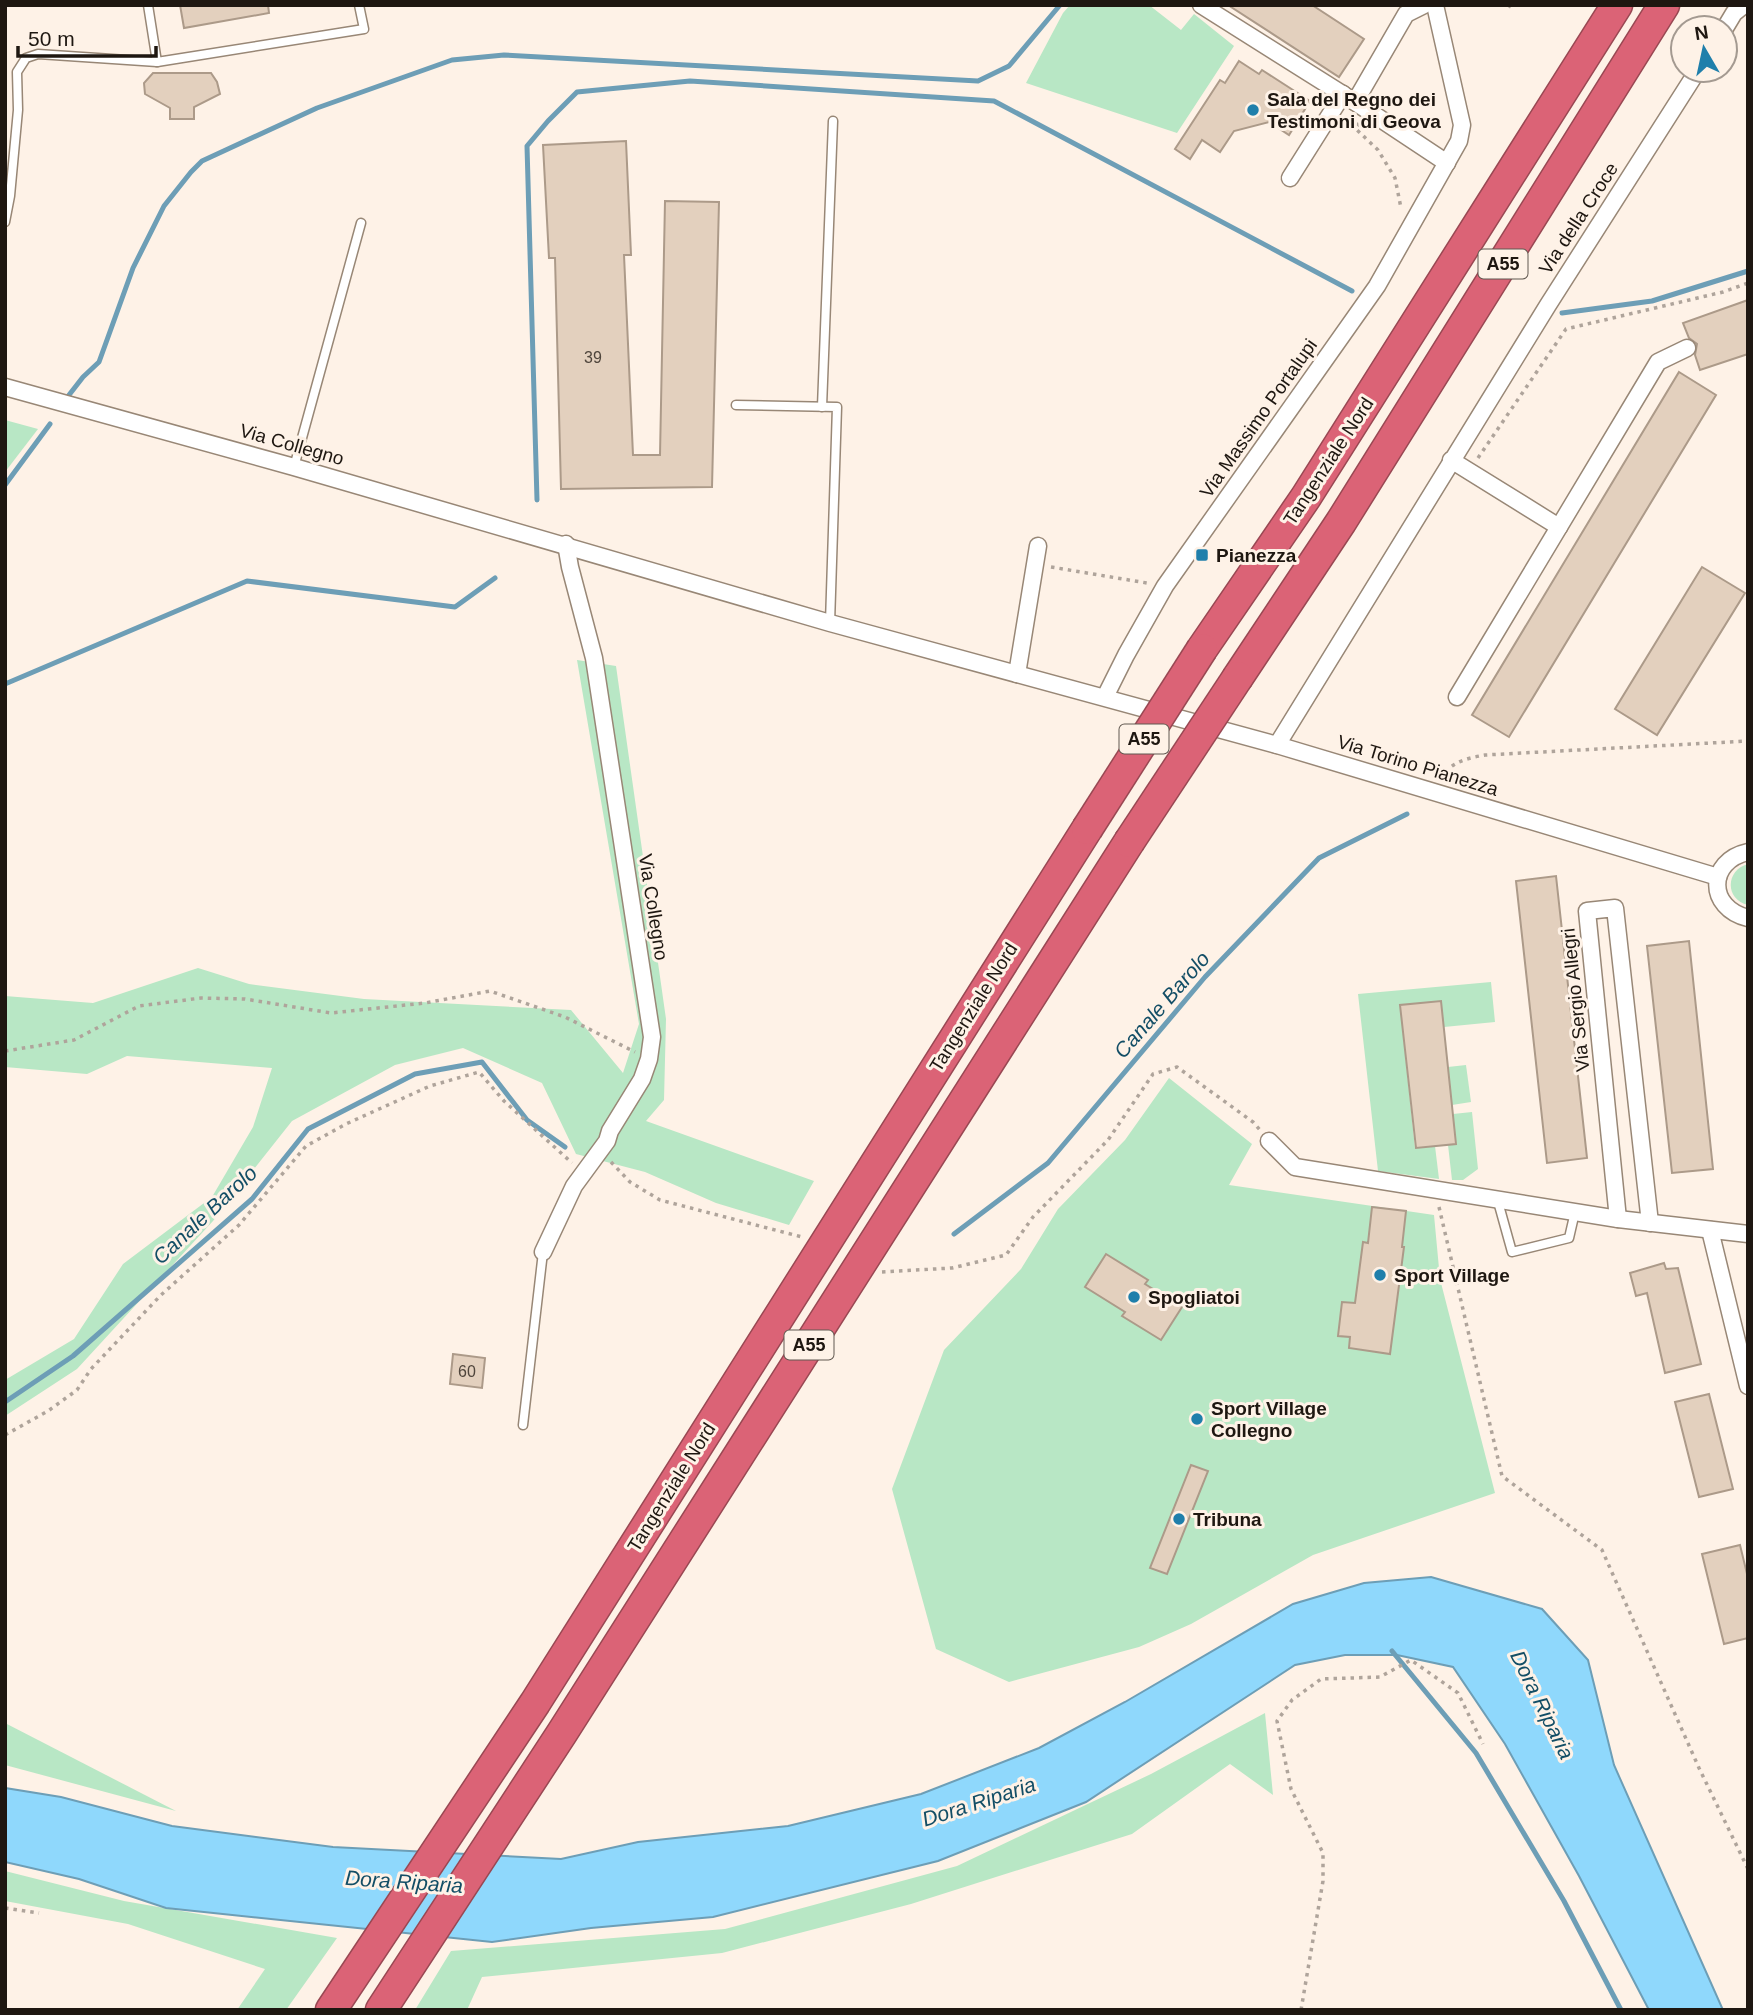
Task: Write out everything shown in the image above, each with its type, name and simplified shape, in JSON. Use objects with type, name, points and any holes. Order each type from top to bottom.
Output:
[{"type":"highway","name":"Tangenziale Nord","points":[[331,2010],[535,1703],[1087,829],[1202,649],[1306,497],[1617,5]]},
{"type":"highway","name":"Tangenziale Nord","points":[[381,2010],[562,1734],[1129,842],[1341,522],[1664,5]]},
{"type":"street","points":[[1201,5],[1447,163]]},
{"type":"street","points":[[1290,178],[1354,101],[1406,14],[1424,5]]},
{"type":"street","name":"Via Massimo Portalupi","points":[[1105,697],[1165,586],[1377,286],[1459,141],[1462,125],[1435,5]]},
{"type":"street","name":"Via della Croce","points":[[1277,745],[1451,460],[1689,84]]},
{"type":"street","points":[[1457,697],[1658,362],[1687,348]]},
{"type":"street","name":"Via Collegno","points":[[5,387],[566,544],[830,623],[1105,697]]},
{"type":"street","points":[[1451,460],[1559,527]]},
{"type":"street","name":"Via Collegno","points":[[542,1252],[574,1186],[600,1151],[642,1079],[649,1059],[652,1037],[594,659],[566,544]]},
{"type":"street","points":[[1017,674],[1038,546]]},
{"type":"street","name":"Via Torino Pianezza","points":[[1105,697],[1277,745],[1718,877]]},
{"type":"street","points":[[1748,852],[1736,854],[1724,864],[1718,877],[1718,892],[1724,906],[1735,915],[1748,918]]},
{"type":"street","name":"Via Sergio Allegri","points":[[1618,1219],[1587,911],[1615,908],[1650,1223]]},
{"type":"street","points":[[1269,1141],[1295,1167],[1618,1219],[1748,1234]]},
{"type":"street","points":[[1710,1230],[1748,1386]]},
{"type":"lane","points":[[148,5],[157,62]]},
{"type":"lane","points":[[5,222],[18,110],[17,72],[26,58],[38,54],[157,62],[364,29],[359,5]]},
{"type":"lane","points":[[822,407],[833,121]]},
{"type":"lane","points":[[294,467],[361,223]]},
{"type":"lane","points":[[736,405],[837,407],[830,623]]},
{"type":"lane","points":[[1497,1198],[1512,1252],[1569,1238],[1575,1212]]},
{"type":"lane","points":[[523,1425],[542,1252]]},
{"type":"path","points":[[1508,5],[1515,5]]},
{"type":"path","points":[[1354,101],[1356,130],[1378,150],[1395,178],[1401,211]]},
{"type":"path","points":[[1469,472],[1566,329],[1723,292],[1748,283]]},
{"type":"path","points":[[1035,565],[1165,586]]},
{"type":"path","points":[[1440,780],[1444,772],[1466,758],[1485,755],[1748,741]]},
{"type":"path","points":[[5,1051],[74,1040],[139,1006],[201,998],[245,999],[331,1013],[425,1003],[490,990],[565,1017],[649,1059]]},
{"type":"path","points":[[873,1273],[952,1268],[1006,1255],[1033,1217],[1108,1140],[1153,1074],[1177,1067],[1253,1122],[1269,1141]]},
{"type":"path","points":[[5,1435],[48,1411],[77,1390],[91,1368],[161,1295],[239,1225],[306,1146],[358,1118],[430,1086],[479,1072],[505,1101],[570,1162],[585,1171]]},
{"type":"path","points":[[600,1151],[630,1182],[660,1200],[781,1234],[813,1239]]},
{"type":"path","points":[[1435,1188],[1502,1476],[1601,1550],[1699,1768],[1748,1869]]},
{"type":"path","points":[[1301,2010],[1323,1881],[1323,1853],[1291,1789],[1277,1721],[1292,1700],[1321,1679],[1380,1677],[1411,1660],[1458,1693],[1483,1744]]},
{"type":"path","points":[[5,1908],[38,1913]]},
{"type":"green space","points":[[1070,5],[1149,5],[1181,30],[1194,14],[1234,46],[1177,133],[1026,83],[1063,13]]},
{"type":"green space","points":[[5,420],[38,429],[5,472]]},
{"type":"green space","points":[[577,660],[616,666],[666,1019],[664,1100],[646,1121],[814,1181],[789,1225],[716,1203],[645,1172],[576,1154],[542,1083],[463,1048],[395,1065],[292,1121],[213,1221],[77,1369],[5,1416],[5,1380],[74,1339],[123,1264],[212,1197],[253,1127],[272,1068],[127,1056],[87,1074],[5,1067],[5,996],[93,1003],[198,968],[249,984],[364,999],[571,1010],[623,1073],[639,1024]]},
{"type":"green space","points":[[1748,864],[1748,905],[1735,897],[1731,885],[1735,872]]},
{"type":"green space","points":[[1491,982],[1495,1022],[1444,1027],[1400,1006],[1415,1148],[1435,1146],[1439,1179],[1378,1171],[1358,994]]},
{"type":"green space","points":[[1466,1065],[1471,1102],[1452,1105],[1448,1067]]},
{"type":"green space","name":"Sport Village Collegno","points":[[1169,1078],[1252,1144],[1229,1185],[1434,1215],[1440,1279],[1495,1493],[1313,1555],[1191,1624],[1139,1647],[1009,1682],[936,1649],[892,1489],[944,1350],[1021,1269],[1058,1209],[1125,1140]]},
{"type":"green space","points":[[1472,1112],[1478,1169],[1463,1180],[1452,1180],[1448,1145],[1456,1144],[1453,1114]]},
{"type":"green space","points":[[1265,1713],[1273,1795],[1230,1764],[1132,1834],[911,1904],[722,1953],[482,1977],[467,2010],[415,2010],[451,1951],[725,1929],[957,1866],[1151,1774]]},
{"type":"green space","points":[[5,1723],[176,1811],[5,1765]]},
{"type":"green space","points":[[5,1871],[124,1901],[337,1938],[286,2010],[237,2010],[265,1969],[128,1924],[5,1901]]},
{"type":"water","name":"Dora Riparia","points":[[1431,1577],[1542,1609],[1588,1660],[1614,1765],[1723,2010],[1649,2010],[1579,1876],[1505,1744],[1453,1667],[1397,1655],[1345,1655],[1295,1665],[1086,1802],[938,1861],[713,1917],[591,1928],[492,1942],[166,1908],[79,1879],[5,1862],[5,1788],[61,1797],[172,1826],[333,1847],[561,1859],[638,1842],[788,1826],[921,1794],[1039,1748],[1125,1702],[1293,1604],[1364,1583]]},
{"type":"building","points":[[180,5],[268,5],[269,13],[184,28]]},
{"type":"building","points":[[1228,5],[1312,5],[1364,39],[1339,77]]},
{"type":"building","name":"Sala del Regno dei Testimoni di Geova","points":[[1239,61],[1259,74],[1262,70],[1310,101],[1289,135],[1269,122],[1234,131],[1220,152],[1202,140],[1190,159],[1175,149],[1220,80],[1225,83]]},
{"type":"building","points":[[153,73],[211,73],[220,94],[194,107],[194,119],[170,119],[170,108],[145,94],[144,83]]},
{"type":"building","points":[[626,141],[631,255],[624,255],[633,455],[660,455],[665,201],[719,202],[712,487],[561,489],[555,258],[549,258],[543,145]]},
{"type":"building","points":[[1748,300],[1748,354],[1700,370],[1695,355],[1697,344],[1689,338],[1683,323]]},
{"type":"building","points":[[1679,372],[1716,395],[1509,737],[1472,715]]},
{"type":"building","points":[[1702,567],[1745,593],[1657,735],[1615,709]]},
{"type":"building","points":[[1556,876],[1587,1158],[1547,1163],[1516,881]]},
{"type":"building","points":[[1689,941],[1713,1169],[1672,1173],[1647,946]]},
{"type":"building","points":[[1441,1001],[1456,1144],[1416,1148],[1400,1005]]},
{"type":"building","name":"Sport Village","points":[[1372,1207],[1406,1211],[1390,1354],[1349,1348],[1350,1337],[1338,1336],[1342,1302],[1355,1303],[1363,1242],[1368,1243]]},
{"type":"building","name":"Spogliatoi","points":[[1106,1254],[1148,1280],[1145,1284],[1182,1307],[1161,1340],[1122,1316],[1125,1312],[1085,1287]]},
{"type":"building","points":[[1664,1263],[1666,1269],[1678,1268],[1701,1364],[1665,1373],[1647,1293],[1636,1296],[1630,1273]]},
{"type":"building","points":[[453,1354],[485,1358],[482,1388],[450,1384]]},
{"type":"building","points":[[1709,1394],[1733,1489],[1699,1497],[1675,1402]]},
{"type":"building","name":"Tribuna","points":[[1191,1465],[1208,1471],[1167,1574],[1150,1568]]},
{"type":"building","points":[[1740,1545],[1748,1578],[1748,1638],[1724,1644],[1702,1554]]},
{"type":"waterway","points":[[69,395],[99,362],[133,268],[164,206],[191,172],[202,161],[317,108],[452,60],[504,55],[978,81],[1009,66],[1060,5]]},
{"type":"waterway","points":[[537,500],[527,146],[577,92],[690,81],[994,101],[1352,291]]},
{"type":"waterway","points":[[1562,313],[1652,301],[1748,271]]},
{"type":"waterway","points":[[5,485],[50,424]]},
{"type":"waterway","points":[[5,684],[247,581],[455,607],[495,578]]},
{"type":"waterway","name":"Canale Barolo","points":[[954,1234],[1048,1163],[1205,977],[1319,858],[1407,814]]},
{"type":"waterway","name":"Canale Barolo","points":[[5,1402],[73,1356],[252,1199],[308,1129],[415,1074],[482,1062],[527,1120],[565,1147]]},
{"type":"waterway","points":[[1392,1651],[1476,1753],[1564,1901],[1621,2010]]},
{"type":"place","name":"Sala del Regno dei Testimoni di Geova","points":[[1253,110]]},
{"type":"place","name":"Pianezza","points":[[1202,555]]},
{"type":"place","name":"Sport Village","points":[[1380,1275]]},
{"type":"place","name":"Spogliatoi","points":[[1134,1297]]},
{"type":"place","name":"Sport Village Collegno","points":[[1197,1419]]},
{"type":"place","name":"Tribuna","points":[[1179,1519]]}]
